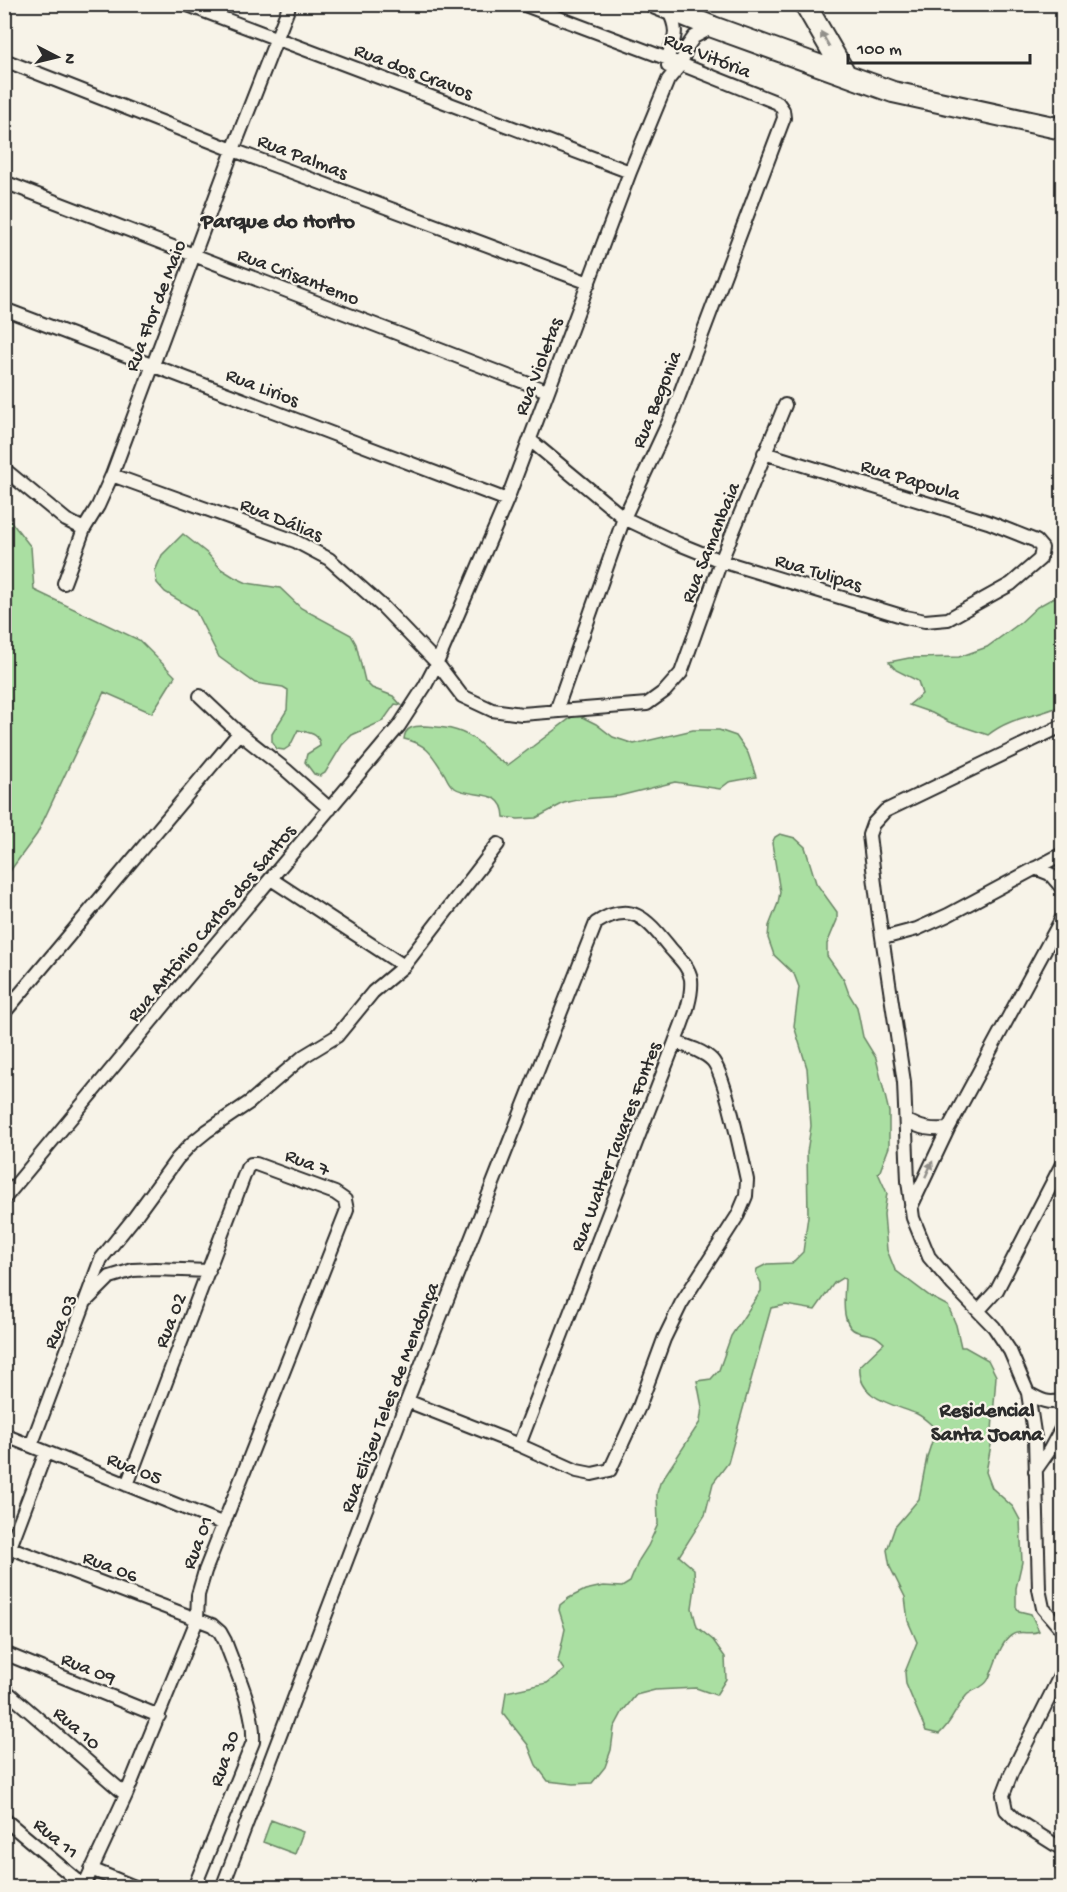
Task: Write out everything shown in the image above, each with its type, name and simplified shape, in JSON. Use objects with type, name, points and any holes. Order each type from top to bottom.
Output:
[{"type":"main road","points":[[805,4],[846,75]]},
{"type":"main road","points":[[662,7],[893,92],[1062,129]]},
{"type":"street","name":"Rua dos Cravos","points":[[185,4],[630,172]]},
{"type":"street","name":"Rua Flor de Maio","points":[[64,583],[84,529],[98,506],[112,475],[152,364],[290,4]]},
{"type":"street","name":"Rua Vitória","points":[[522,4],[668,58],[778,103]]},
{"type":"street","name":"Rua Violetas","points":[[662,7],[675,23],[676,33],[668,58],[668,80]]},
{"type":"street","name":"Rua Violetas","points":[[437,663],[507,500],[630,172],[668,80],[681,64],[687,47],[694,37],[713,27]]},
{"type":"street","name":"Rua Palmas","points":[[4,60],[233,150],[589,283]]},
{"type":"street","name":"Rua Begonia","points":[[556,711],[624,519],[671,417],[784,118],[783,110],[778,103]]},
{"type":"street","name":"Rua Crisantemo","points":[[4,182],[547,391]]},
{"type":"street","name":"Rua Lirios","points":[[4,309],[507,500]]},
{"type":"street","name":"Rua Samanbaia","points":[[665,691],[681,673],[721,561],[785,405]]},
{"type":"street","name":"Rua Tulipas","points":[[530,440],[624,519],[721,561],[905,617],[925,621],[948,620],[1011,584],[1040,559],[1042,548]]},
{"type":"street","name":"Rua Papoula","points":[[764,453],[988,522],[1036,541],[1042,548]]},
{"type":"street","points":[[4,469],[66,520],[84,529]]},
{"type":"street","name":"Rua Dálias","points":[[112,475],[295,541],[329,559],[383,607],[437,663],[462,696],[492,710],[522,714],[647,704],[665,691]]},
{"type":"street","name":"Rua Antônio Carlos dos Santos","points":[[4,1199],[399,726],[437,663]]},
{"type":"street","points":[[200,696],[239,733],[330,809]]},
{"type":"street","points":[[1062,726],[885,811],[873,824],[869,835],[904,1082],[910,1209],[929,1257],[994,1327],[1010,1351],[1028,1393],[1035,1439],[1039,1589],[1043,1608],[1062,1630]]},
{"type":"street","points":[[4,1013],[239,733]]},
{"type":"street","points":[[85,1302],[101,1259],[190,1144],[250,1102],[304,1056],[337,1036],[373,992],[404,966],[498,844]]},
{"type":"street","points":[[883,938],[916,929],[948,915],[1062,855]]},
{"type":"street","points":[[1035,868],[1050,874],[1062,888]]},
{"type":"street","points":[[272,879],[404,966]]},
{"type":"street","name":"Rua Walter Tavares Fontes","points":[[519,1445],[675,1042],[687,1008],[691,983],[689,971],[651,925],[639,916],[616,912],[596,923]]},
{"type":"street","points":[[910,1209],[948,1129],[1062,918]]},
{"type":"street","name":"Rua Elizeu Teles de Mendonça","points":[[222,1887],[407,1401],[596,923]]},
{"type":"street","points":[[407,1401],[578,1471],[592,1474],[610,1470],[639,1407],[664,1339],[681,1304],[738,1215],[746,1196],[747,1180],[722,1077],[713,1061],[675,1042]]},
{"type":"street","points":[[906,1120],[917,1127],[928,1130],[948,1129]]},
{"type":"street","name":"Rua 7","points":[[247,1168],[251,1164],[256,1164],[335,1193],[345,1200],[347,1210]]},
{"type":"street","points":[[979,1310],[997,1290],[1062,1164]]},
{"type":"street","name":"Rua 02","points":[[127,1485],[247,1168]]},
{"type":"street","name":"Rua 01","points":[[83,1887],[126,1795],[197,1620],[198,1595],[347,1210]]},
{"type":"street","name":"Rua 03","points":[[31,1446],[85,1302],[110,1277],[133,1270],[209,1271]]},
{"type":"street","points":[[1028,1393],[1043,1402],[1062,1400]]},
{"type":"street","points":[[1035,1471],[1050,1451],[1062,1427]]},
{"type":"street","name":"Rua 05","points":[[4,1436],[224,1524]]},
{"type":"street","points":[[4,1563],[46,1452]]},
{"type":"street","name":"Rua 06","points":[[11,1548],[197,1620]]},
{"type":"street","name":"Rua 30","points":[[194,1887],[253,1742],[254,1727],[225,1641],[212,1625],[197,1620]]},
{"type":"street","name":"Rua 09","points":[[4,1653],[159,1716]]},
{"type":"street","points":[[1062,1672],[1011,1774],[1003,1795],[1006,1810],[1016,1820],[1062,1849]]},
{"type":"street","name":"Rua 10","points":[[4,1689],[126,1795]]},
{"type":"street","name":"Rua 11","points":[[4,1819],[83,1887]]},
{"type":"street","name":"Rua 11","points":[[92,1869],[137,1887]]},
{"type":"green space","points":[[5,514],[31,547],[34,590],[139,640],[175,676],[152,713],[104,692],[37,834],[5,878]]},
{"type":"green space","points":[[183,534],[208,554],[221,569],[234,577],[247,583],[280,588],[301,608],[351,635],[356,644],[365,681],[372,688],[393,696],[401,705],[395,704],[383,721],[352,735],[342,745],[325,773],[320,776],[314,774],[305,762],[307,754],[320,746],[316,736],[298,730],[290,746],[284,750],[277,749],[272,742],[272,734],[287,710],[288,690],[283,687],[255,683],[219,657],[195,610],[165,592],[157,583],[155,571],[162,555]]},
{"type":"green space","points":[[1062,588],[1062,705],[1006,724],[988,735],[909,705],[922,694],[918,681],[896,670],[889,662],[909,658],[959,657],[987,647],[1020,623],[1037,607],[1057,596]]},
{"type":"green space","points":[[576,714],[596,724],[613,737],[634,744],[693,730],[719,730],[736,736],[748,753],[756,777],[729,782],[720,789],[675,782],[619,796],[564,803],[536,818],[518,819],[504,817],[502,807],[492,797],[461,791],[453,787],[429,752],[419,744],[404,739],[406,732],[414,727],[438,727],[462,732],[508,765]]},
{"type":"green space","points":[[780,834],[795,838],[805,847],[816,883],[837,912],[837,920],[827,944],[827,956],[844,980],[857,1007],[863,1037],[876,1058],[889,1112],[889,1147],[878,1173],[887,1193],[884,1214],[887,1250],[895,1270],[931,1297],[948,1306],[956,1325],[961,1347],[988,1360],[996,1376],[991,1445],[986,1472],[992,1488],[1013,1507],[1020,1520],[1022,1562],[1016,1588],[1016,1607],[1019,1611],[1031,1614],[1039,1631],[1015,1633],[1008,1639],[986,1683],[966,1696],[939,1734],[926,1731],[906,1684],[905,1672],[917,1642],[908,1621],[905,1597],[890,1567],[887,1550],[895,1527],[919,1499],[927,1457],[936,1429],[920,1415],[878,1399],[864,1386],[860,1366],[884,1343],[874,1336],[852,1329],[848,1324],[844,1309],[845,1279],[842,1278],[834,1283],[815,1310],[786,1305],[771,1308],[728,1463],[713,1483],[705,1515],[679,1556],[694,1569],[695,1587],[692,1608],[697,1627],[713,1640],[725,1657],[726,1679],[716,1695],[696,1688],[655,1690],[636,1695],[623,1711],[614,1728],[611,1750],[605,1767],[592,1783],[573,1784],[548,1781],[536,1765],[528,1745],[503,1713],[506,1692],[547,1683],[564,1670],[558,1661],[565,1629],[559,1610],[560,1605],[585,1590],[603,1586],[622,1587],[630,1582],[658,1524],[657,1493],[660,1483],[700,1422],[702,1407],[697,1381],[711,1379],[719,1370],[731,1336],[761,1291],[757,1269],[767,1264],[792,1263],[803,1252],[808,1216],[807,1152],[811,1126],[807,1068],[794,1026],[799,987],[794,974],[774,955],[768,938],[769,926],[780,892],[772,843]]},
{"type":"green space","points":[[271,1820],[303,1832],[295,1854],[263,1842]]},
{"type":"district","name":"Parque do Horto","points":[[278,219]]},
{"type":"district","name":"Residencial Santa Joana","points":[[987,1421]]}]
